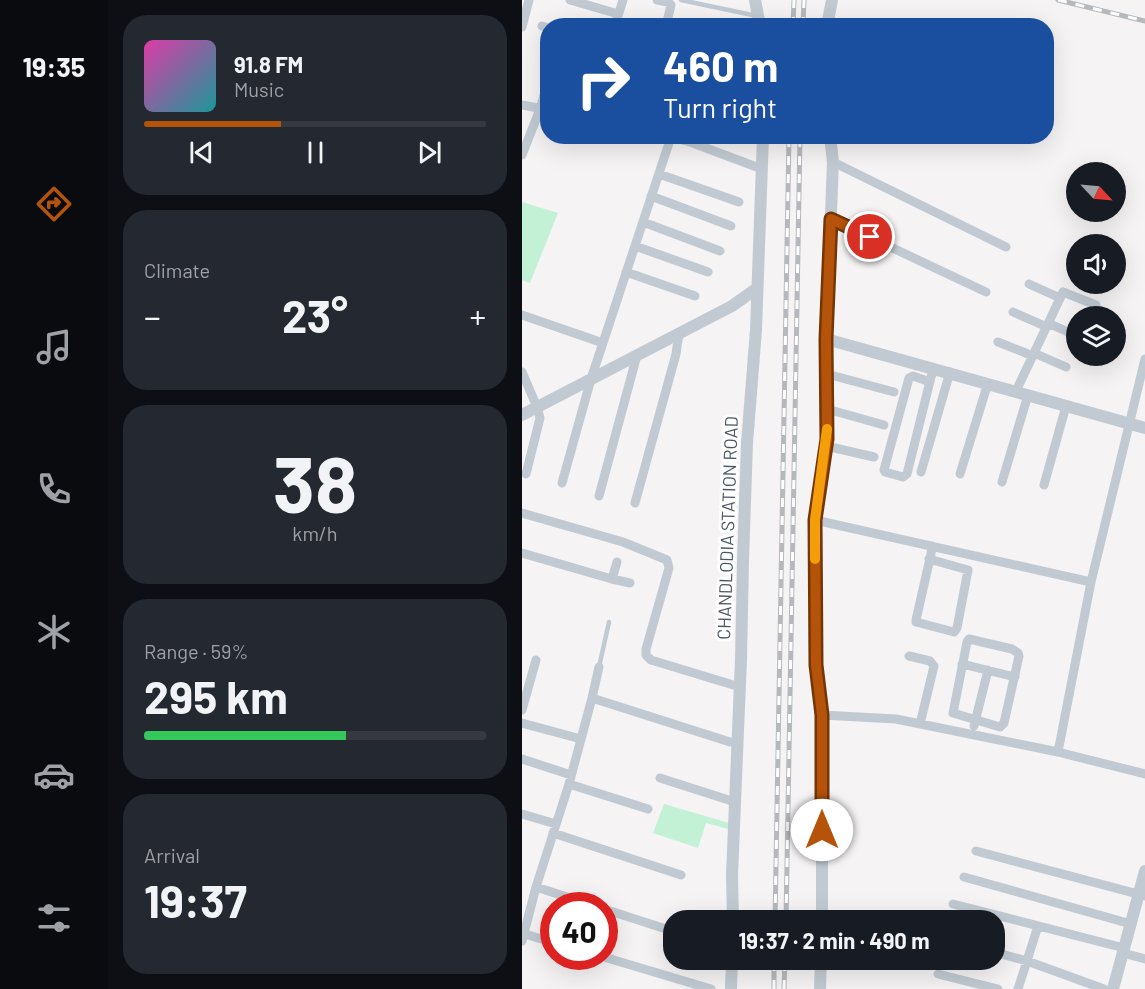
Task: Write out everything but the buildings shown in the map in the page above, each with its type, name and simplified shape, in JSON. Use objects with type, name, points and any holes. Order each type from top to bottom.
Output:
[{"type":"street","points":[[522,27],[529,0]]},
{"type":"street","points":[[570,0],[615,13]]},
{"type":"street","points":[[617,18],[623,0]]},
{"type":"street","points":[[657,0],[668,2],[671,5],[668,18]]},
{"type":"street","points":[[755,0],[758,18]]},
{"type":"street","points":[[829,18],[832,0]]},
{"type":"street","points":[[522,105],[540,109]]},
{"type":"street","points":[[522,155],[540,118]]},
{"type":"street","points":[[562,483],[591,379],[667,144]]},
{"type":"street","points":[[695,144],[762,169]]},
{"type":"street","name":"CHANDLODIA STATION ROAD","points":[[733,910],[742,561],[747,443],[756,330],[763,144]]},
{"type":"street","points":[[822,910],[822,715],[816,665],[815,520],[826,446],[826,339],[833,162],[831,144]]},
{"type":"street","points":[[833,162],[1006,247]]},
{"type":"street","points":[[659,174],[739,201]]},
{"type":"street","points":[[651,196],[731,226]]},
{"type":"street","points":[[831,219],[986,292]]},
{"type":"street","points":[[643,222],[720,250]]},
{"type":"street","points":[[635,246],[708,272]]},
{"type":"street","points":[[626,272],[695,296]]},
{"type":"street","points":[[1029,284],[1060,298]]},
{"type":"street","points":[[527,412],[732,306],[756,289]]},
{"type":"street","points":[[1002,482],[1033,355],[1060,298],[1066,292],[1096,305]]},
{"type":"street","points":[[1013,312],[1066,332]]},
{"type":"street","points":[[522,315],[603,343]]},
{"type":"street","points":[[635,503],[676,354],[679,333]]},
{"type":"street","points":[[826,339],[1145,428]]},
{"type":"street","points":[[998,342],[1066,367]]},
{"type":"street","points":[[598,496],[637,355]]},
{"type":"street","points":[[1058,752],[1091,582],[1145,359]]},
{"type":"street","points":[[930,382],[913,376],[909,378],[885,472],[903,477],[907,474],[930,382],[933,368]]},
{"type":"street","points":[[522,372],[527,412],[539,424],[526,474]]},
{"type":"street","points":[[921,472],[950,372]]},
{"type":"street","points":[[827,374],[894,392]]},
{"type":"street","points":[[960,474],[988,383]]},
{"type":"street","points":[[1044,485],[1066,406]]},
{"type":"street","points":[[827,409],[884,426]]},
{"type":"street","points":[[826,446],[874,457]]},
{"type":"street","points":[[522,513],[623,542],[667,560],[669,568],[646,655],[651,660],[740,687]]},
{"type":"street","points":[[815,520],[1091,582]]},
{"type":"street","points":[[929,559],[969,570],[957,628],[954,632],[916,622],[929,559],[932,546]]},
{"type":"street","points":[[522,553],[630,584]]},
{"type":"street","points":[[612,579],[616,561]]},
{"type":"street","points":[[969,639],[1017,650],[1019,656],[1015,676],[1002,726],[953,713],[969,639]]},
{"type":"street","points":[[909,656],[930,661],[934,666],[920,724]]},
{"type":"street","points":[[522,710],[536,660]]},
{"type":"street","points":[[962,664],[1015,676]]},
{"type":"street","points":[[540,939],[523,936],[536,886],[570,779],[599,667]]},
{"type":"street","points":[[972,734],[988,670]]},
{"type":"street","points":[[592,698],[730,742]]},
{"type":"street","points":[[822,715],[896,718],[1058,752],[1145,774]]},
{"type":"street","points":[[522,723],[581,739]]},
{"type":"street","points":[[522,759],[648,808]]},
{"type":"street","points":[[660,778],[735,802]]},
{"type":"street","points":[[522,814],[681,875]]},
{"type":"street","points":[[976,851],[1142,895]]},
{"type":"street","points":[[1113,989],[1131,924],[1142,895],[1145,871]]},
{"type":"street","points":[[964,877],[1131,924]]},
{"type":"street","points":[[536,886],[554,892]]},
{"type":"street","points":[[953,904],[1038,926],[1145,959]]},
{"type":"street","points":[[618,914],[663,928]]},
{"type":"street","points":[[1018,989],[1038,926]]},
{"type":"street","points":[[1005,955],[1104,989]]},
{"type":"street","points":[[618,961],[711,989]]},
{"type":"street","points":[[731,989],[732,970]]},
{"type":"street","points":[[820,989],[821,970]]},
{"type":"street","points":[[938,974],[998,989]]},
{"type":"street","points":[[678,989],[680,979]]},
{"type":"lane","points":[[681,0],[748,18]]},
{"type":"lane","points":[[599,667],[609,622]]},
{"type":"green space","points":[[522,202],[558,213],[530,283],[522,280]]},
{"type":"green space","points":[[664,804],[729,823],[728,829],[706,823],[698,848],[653,833]]},
{"type":"railway","points":[[793,18],[794,0]]},
{"type":"railway","points":[[803,18],[804,0]]},
{"type":"railway","points":[[1058,0],[1145,21]]},
{"type":"railway","points":[[775,910],[789,144]]},
{"type":"railway","points":[[786,910],[800,144]]},
{"type":"railway","points":[[774,970],[774,989]]},
{"type":"railway","points":[[784,989],[785,970]]},
{"type":"slow traffic","points":[[815,559],[815,520],[827,429]]},
{"type":"route","points":[[822,830],[822,715],[816,665],[815,520],[827,439],[826,339],[831,219],[870,237]]}]
